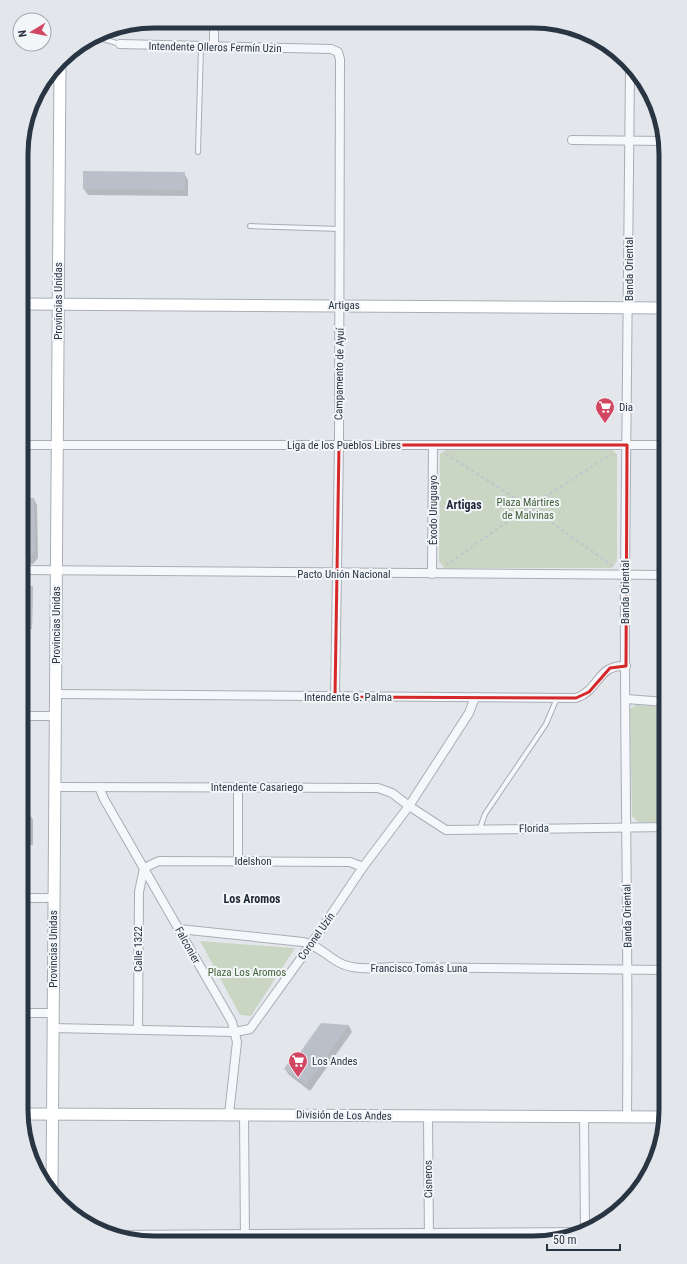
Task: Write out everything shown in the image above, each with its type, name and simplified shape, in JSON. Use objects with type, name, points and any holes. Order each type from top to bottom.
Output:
[{"type":"street","points":[[214,28],[214,47]]},
{"type":"street","name":"Intendente Olleros Fermín Uzin","points":[[120,44],[331,49],[338,52]]},
{"type":"street","name":"Campamento de Ayuí","points":[[335,697],[340,305],[340,59],[338,52]]},
{"type":"street","name":"Provincias Unidas","points":[[52,1184],[54,1028],[53,898],[59,304],[58,72]]},
{"type":"street","name":"Banda Oriental","points":[[628,1116],[628,970],[625,826],[625,576],[630,74]]},
{"type":"street","points":[[572,140],[658,141]]},
{"type":"street","name":"Artigas","points":[[28,304],[659,308]]},
{"type":"street","name":"Liga de los Pueblos Libres","points":[[28,444],[659,445]]},
{"type":"street","name":"Éxodo Uruguayo","points":[[432,574],[433,445]]},
{"type":"street","name":"Pacto Unión Nacional","points":[[28,570],[659,576]]},
{"type":"street","name":"Intendente G. Palma","points":[[56,694],[557,698],[582,696],[589,692],[610,668],[615,666],[626,666]]},
{"type":"street","name":"Coronel Uzín","points":[[54,1028],[234,1032],[244,1031],[253,1026],[364,867],[409,806],[469,713],[475,697]]},
{"type":"street","points":[[626,699],[659,701]]},
{"type":"street","points":[[28,716],[56,716]]},
{"type":"street","points":[[55,787],[99,787]]},
{"type":"street","name":"Intendente Casariego","points":[[99,787],[384,789],[409,806]]},
{"type":"street","name":"Falconier","points":[[99,787],[104,799],[232,1022],[237,1042],[228,1114]]},
{"type":"street","points":[[238,787],[238,861]]},
{"type":"street","name":"Florida","points":[[409,806],[446,830],[480,828],[659,827]]},
{"type":"street","name":"Idelshon","points":[[144,868],[159,862],[238,861],[350,862],[364,867]]},
{"type":"street","name":"Calle 1322","points":[[138,1030],[139,892],[144,868]]},
{"type":"street","points":[[28,898],[53,898]]},
{"type":"street","points":[[180,929],[312,943]]},
{"type":"street","name":"Francisco Tomás Luna","points":[[312,943],[338,962],[358,968],[391,967],[659,970]]},
{"type":"street","points":[[28,1013],[54,1013]]},
{"type":"street","name":"División de Los Andes","points":[[28,1114],[659,1117]]},
{"type":"street","points":[[244,1114],[245,1236]]},
{"type":"street","name":"Cisneros","points":[[428,1116],[429,1233]]},
{"type":"street","points":[[584,1116],[585,1225]]},
{"type":"street","points":[[319,1236],[566,1231]]},
{"type":"lane","name":"Intendente Olleros Fermín Uzin","points":[[103,39],[120,44]]},
{"type":"lane","points":[[198,152],[200,47]]},
{"type":"lane","points":[[250,226],[340,229]]},
{"type":"lane","points":[[480,828],[485,814],[546,724],[557,698]]},
{"type":"path","points":[[433,445],[529,507],[625,576]]},
{"type":"path","points":[[432,574],[529,507],[627,445]]},
{"type":"highlighted area","points":[[339,445],[627,445],[626,666],[610,668],[589,692],[576,698],[335,697]]},
{"type":"green space","name":"Plaza Mártires de Malvinas","points":[[447,449],[611,449],[617,454],[617,561],[612,568],[444,568],[439,561],[440,454]]},
{"type":"green space","points":[[636,705],[659,707],[659,822],[638,822],[632,816],[630,709]]},
{"type":"green space","name":"Plaza Los Aromos","points":[[200,941],[295,948],[251,1016],[240,1015]]},
{"type":"building","points":[[83,171],[185,172],[185,190],[83,189]]},
{"type":"building","points":[[28,498],[34,498],[35,552],[29,558]]},
{"type":"building","points":[[28,586],[33,586],[32,628],[28,628]]},
{"type":"building","points":[[28,812],[30,812],[30,838],[28,838]]},
{"type":"building","points":[[321,1023],[349,1025],[306,1085],[284,1069],[290,1060],[299,1066],[302,1062],[296,1058]]},
{"type":"place","name":"Dia","points":[[605,424]]},
{"type":"place","name":"Los Andes","points":[[298,1078]]},
{"type":"district","name":"Artigas","points":[[464,505]]},
{"type":"district","name":"Los Aromos","points":[[252,899]]}]
